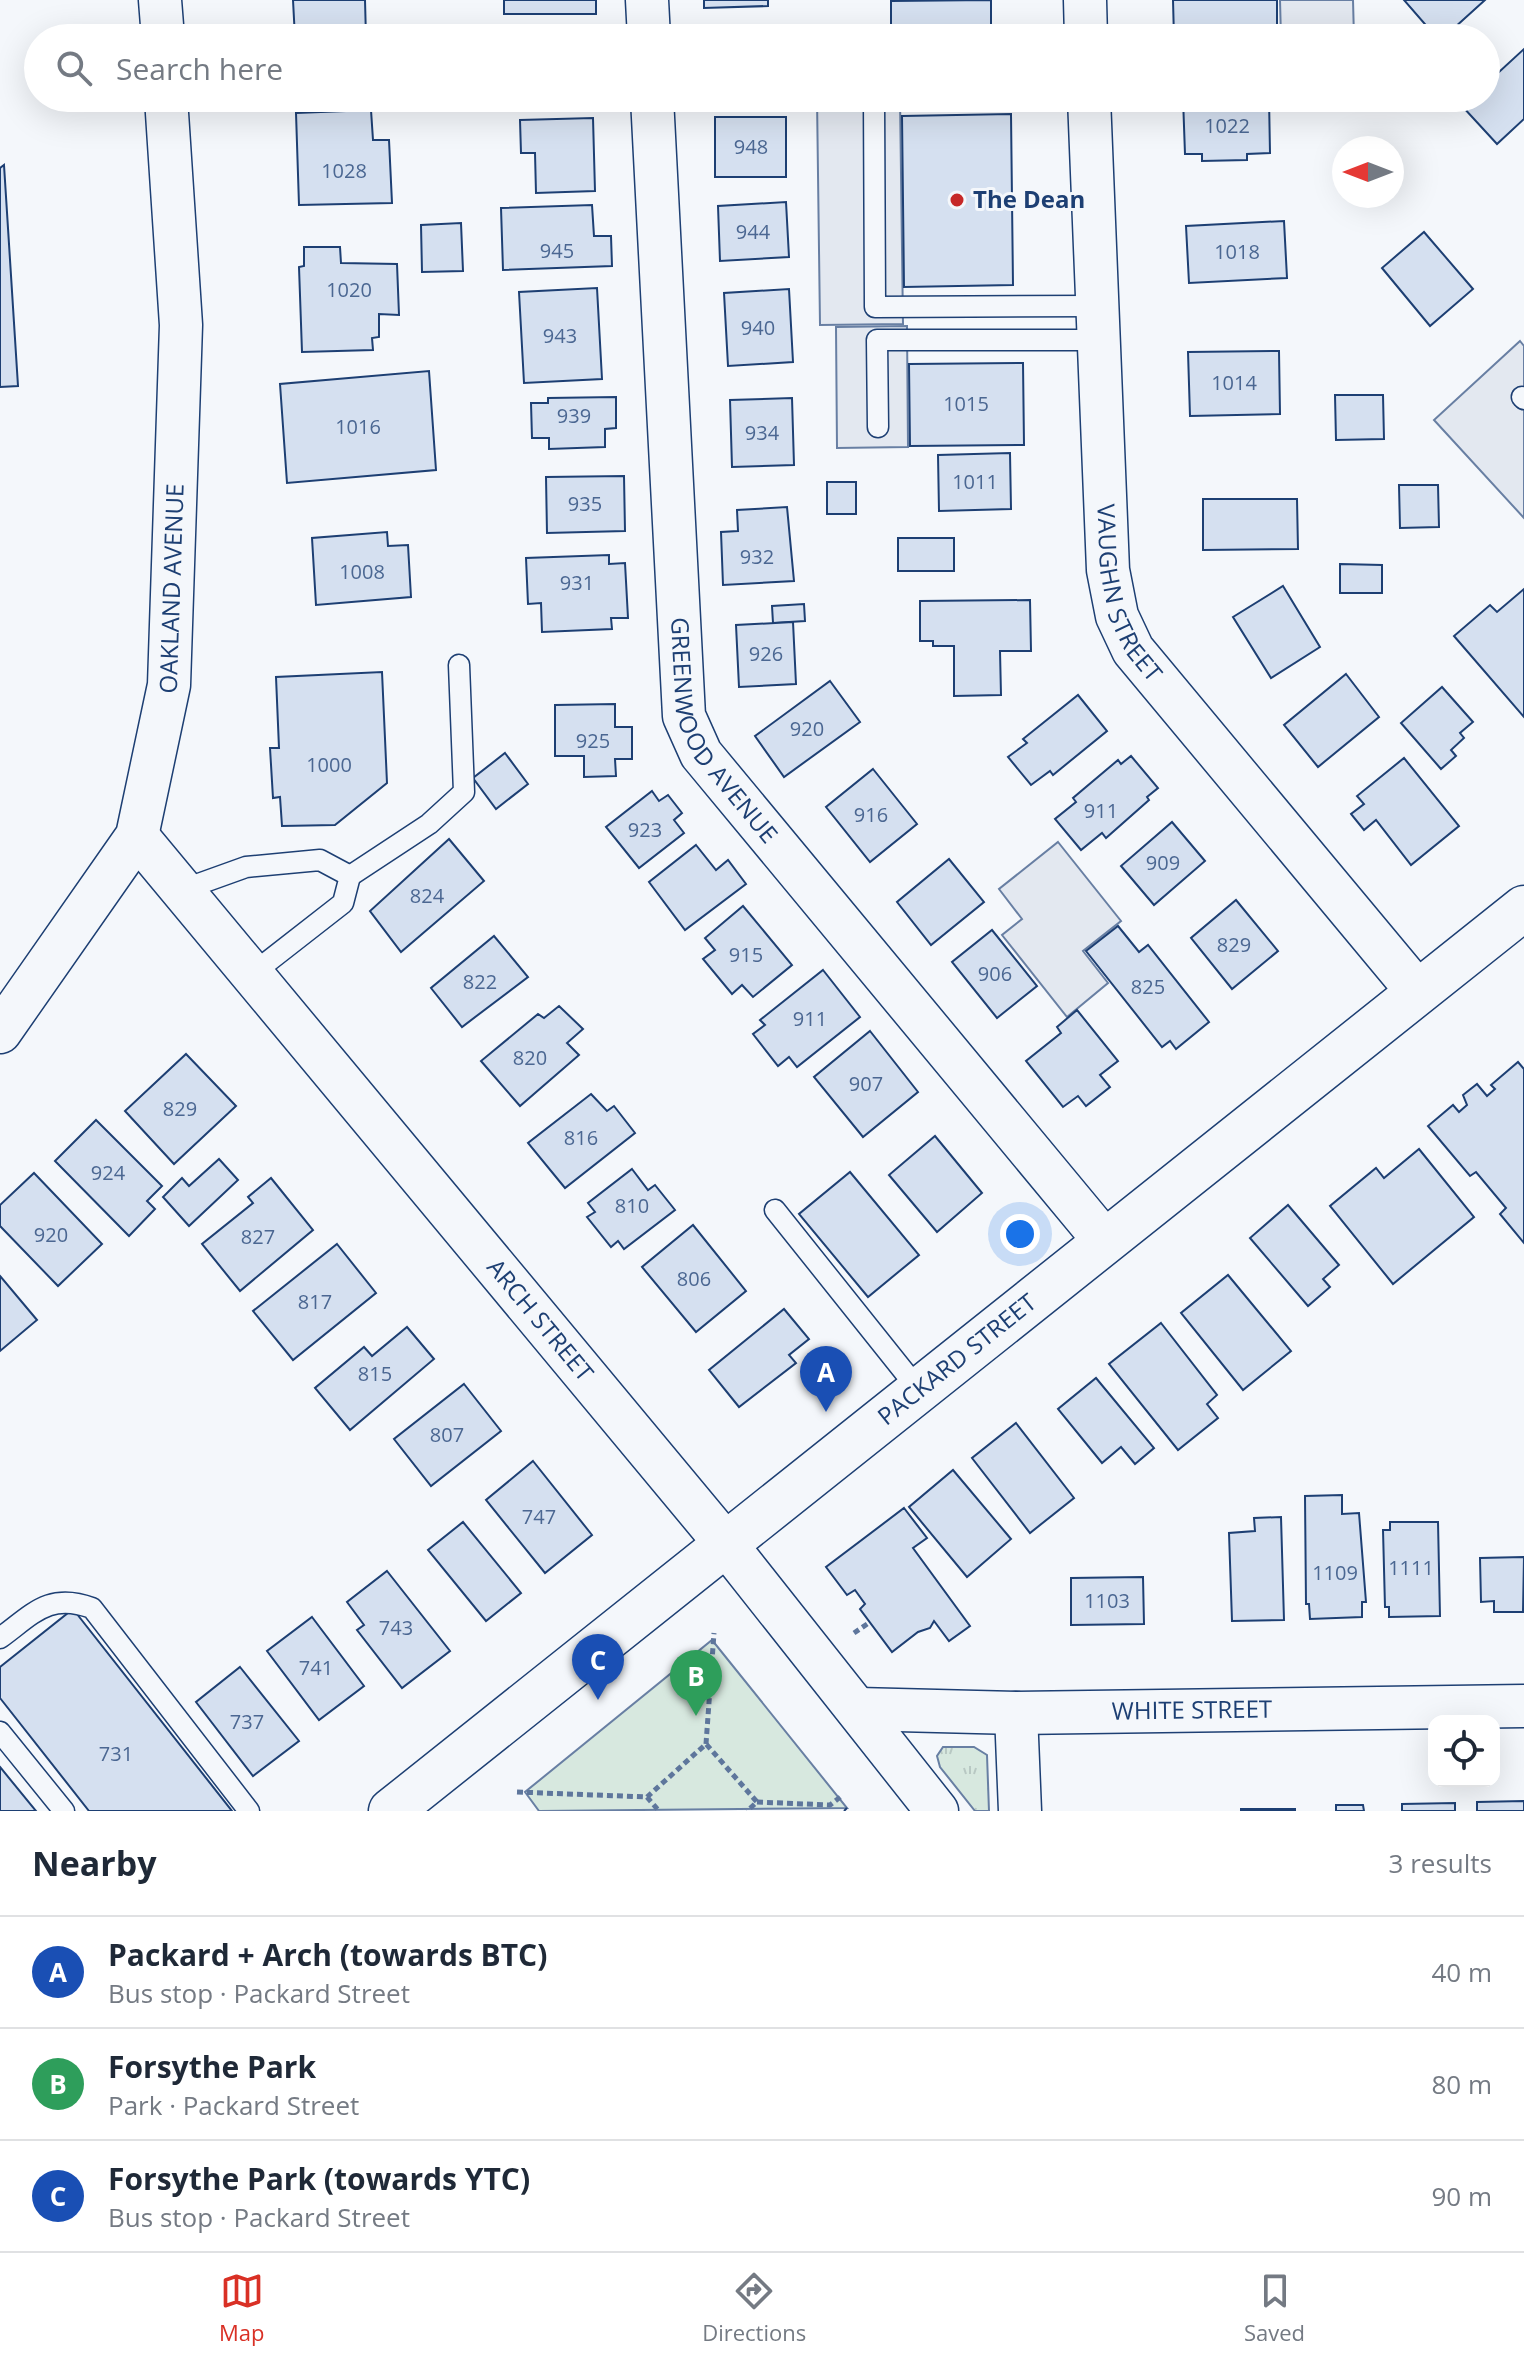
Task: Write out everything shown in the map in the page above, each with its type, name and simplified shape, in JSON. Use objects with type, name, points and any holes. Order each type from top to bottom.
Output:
[{"type":"main road","name":"PACKARD STREET","points":[[391,1811],[1524,908]]},
{"type":"street","points":[[160,0],[162,24]]},
{"type":"street","points":[[647,0],[648,24]]},
{"type":"street","points":[[1085,0],[1086,24]]},
{"type":"street","name":"OAKLAND AVENUE","points":[[0,1032],[137,836],[169,685],[181,325],[167,112]]},
{"type":"street","name":"GREENWOOD AVENUE","points":[[653,112],[676,621],[684,716],[701,754],[1104,1240]]},
{"type":"street","name":"VAUGHN STREET","points":[[1090,112],[1108,570],[1117,616],[1133,650],[1417,991]]},
{"type":"street","name":"ARCH STREET","points":[[137,836],[725,1543],[937,1811]]},
{"type":"street","name":"WHITE STREET","points":[[858,1709],[1016,1713],[1524,1706]]},
{"type":"street","points":[[1016,1713],[1020,1811]]},
{"type":"lane","points":[[874,112],[875,307],[1099,323]]},
{"type":"lane","points":[[878,427],[877,340],[1099,323]]},
{"type":"lane","points":[[252,974],[343,903],[350,876],[429,824],[464,792],[459,665]]},
{"type":"lane","points":[[182,890],[246,867],[320,860],[350,876]]},
{"type":"lane","points":[[775,1210],[918,1389]]},
{"type":"lane","points":[[0,1638],[46,1604],[71,1600],[92,1608],[249,1811]]},
{"type":"lane","points":[[0,1732],[64,1811]]},
{"type":"path","points":[[517,1792],[647,1797],[706,1744],[714,1633]]},
{"type":"path","points":[[706,1744],[757,1802]]},
{"type":"path","points":[[747,1811],[757,1802],[830,1805],[843,1795]]},
{"type":"path","points":[[647,1797],[659,1811]]},
{"type":"green space","points":[[712,1640],[847,1808],[539,1811],[525,1792]]},
{"type":"green space","points":[[943,1747],[974,1747],[987,1755],[989,1811],[975,1811],[940,1767],[937,1756]]},
{"type":"shaded area","points":[[1280,0],[1353,0],[1354,24],[1281,24]]},
{"type":"shaded area","points":[[817,112],[900,112],[903,324],[820,325]]},
{"type":"shaded area","points":[[907,326],[908,447],[837,448],[836,327]]},
{"type":"shaded area","points":[[1520,341],[1524,346],[1524,518],[1434,420]]},
{"type":"shaded area","points":[[1058,842],[1121,921],[1083,951],[1108,983],[1067,1017],[1002,935],[1022,919],[999,889]]},
{"type":"building","points":[[293,0],[365,0],[366,24],[294,24]]},
{"type":"building","points":[[504,0],[596,0],[596,14],[504,14]]},
{"type":"building","points":[[704,0],[768,0],[768,6],[704,8]]},
{"type":"building","points":[[991,0],[991,24],[891,24],[891,1]]},
{"type":"building","points":[[1173,0],[1277,0],[1277,24],[1174,24]]},
{"type":"building","points":[[1404,0],[1485,0],[1458,24],[1425,24]]},
{"type":"building","points":[[1524,49],[1524,119],[1497,144],[1468,112],[1500,112],[1500,71]]},
{"type":"building","points":[[371,112],[373,140],[389,140],[392,203],[299,205],[296,113]]},
{"type":"building","points":[[1184,112],[1269,112],[1270,153],[1247,154],[1247,160],[1202,161],[1202,154],[1185,154]]},
{"type":"building","name":"The Dean","points":[[1011,114],[1013,285],[904,287],[902,116]]},
{"type":"building","points":[[715,117],[786,117],[786,177],[715,177]]},
{"type":"building","points":[[593,118],[595,191],[536,193],[535,153],[521,153],[520,120]]},
{"type":"building","points":[[4,165],[18,386],[0,387],[0,168]]},
{"type":"building","points":[[786,202],[789,257],[720,261],[718,206]]},
{"type":"building","points":[[592,205],[594,236],[611,236],[612,266],[503,270],[501,208]]},
{"type":"building","points":[[1284,221],[1287,278],[1189,283],[1186,226]]},
{"type":"building","points":[[461,223],[463,271],[422,272],[421,225]]},
{"type":"building","points":[[1424,232],[1473,289],[1430,326],[1382,268]]},
{"type":"building","points":[[304,247],[340,247],[341,263],[397,264],[399,315],[379,314],[379,337],[372,338],[373,350],[302,352],[299,267],[304,266]]},
{"type":"building","points":[[597,288],[602,379],[524,383],[519,292]]},
{"type":"building","points":[[789,289],[793,362],[728,366],[724,293]]},
{"type":"building","points":[[1279,351],[1280,414],[1190,416],[1188,352]]},
{"type":"building","points":[[1023,363],[1024,445],[910,446],[909,364]]},
{"type":"building","points":[[429,371],[436,470],[287,483],[280,384]]},
{"type":"building","points":[[1335,395],[1383,395],[1384,439],[1336,440]]},
{"type":"building","points":[[616,397],[616,428],[605,429],[605,447],[549,449],[549,438],[532,438],[531,403],[548,403],[548,398]]},
{"type":"building","points":[[792,398],[794,465],[732,467],[730,400]]},
{"type":"building","points":[[1010,453],[1011,509],[939,511],[938,455]]},
{"type":"building","points":[[624,476],[625,531],[547,533],[546,477]]},
{"type":"building","points":[[827,482],[856,482],[856,514],[827,514]]},
{"type":"building","points":[[1399,485],[1438,485],[1439,527],[1400,528]]},
{"type":"building","points":[[1203,499],[1297,499],[1298,549],[1203,550]]},
{"type":"building","points":[[787,507],[794,581],[723,585],[721,532],[738,531],[737,510]]},
{"type":"building","points":[[387,532],[388,546],[408,545],[411,597],[316,605],[312,538]]},
{"type":"building","points":[[898,538],[954,538],[954,571],[898,571]]},
{"type":"building","points":[[609,555],[609,564],[625,563],[628,618],[611,618],[612,629],[542,632],[541,603],[528,604],[526,558]]},
{"type":"building","points":[[1340,564],[1382,565],[1382,593],[1340,593]]},
{"type":"building","points":[[1283,586],[1320,647],[1271,678],[1233,617]]},
{"type":"building","points":[[1524,589],[1524,717],[1454,636],[1490,605],[1497,612]]},
{"type":"building","points":[[1030,600],[1031,651],[1000,651],[1001,695],[954,696],[954,646],[933,646],[933,641],[920,641],[920,601]]},
{"type":"building","points":[[804,604],[805,621],[773,623],[772,606]]},
{"type":"building","points":[[793,622],[796,684],[739,687],[736,625]]},
{"type":"building","points":[[382,672],[387,783],[335,825],[282,826],[280,797],[273,798],[270,748],[279,748],[276,677]]},
{"type":"building","points":[[1346,674],[1379,717],[1318,767],[1284,725]]},
{"type":"building","points":[[830,681],[860,722],[784,777],[755,736]]},
{"type":"building","points":[[1442,687],[1473,722],[1460,733],[1464,738],[1451,750],[1456,756],[1441,769],[1401,723]]},
{"type":"building","points":[[1078,695],[1107,731],[1053,775],[1050,771],[1031,785],[1008,757],[1027,743],[1023,739]]},
{"type":"building","points":[[615,704],[615,727],[632,727],[632,759],[615,759],[616,776],[584,777],[584,756],[555,756],[555,705]]},
{"type":"building","points":[[505,753],[528,784],[496,809],[473,778]]},
{"type":"building","points":[[1131,756],[1158,788],[1147,797],[1149,800],[1106,838],[1102,833],[1081,850],[1055,819],[1076,802],[1073,798],[1118,760],[1121,764]]},
{"type":"building","points":[[1404,758],[1459,826],[1411,865],[1376,820],[1364,830],[1351,814],[1364,804],[1357,796]]},
{"type":"building","points":[[873,769],[917,824],[870,862],[826,807]]},
{"type":"building","points":[[652,791],[659,801],[668,795],[682,813],[674,820],[684,833],[639,868],[606,827]]},
{"type":"building","points":[[1172,822],[1205,861],[1154,905],[1121,866]]},
{"type":"building","points":[[449,839],[484,881],[401,952],[370,911]]},
{"type":"building","points":[[696,845],[716,870],[728,860],[746,884],[685,930],[649,882]]},
{"type":"building","points":[[949,859],[984,902],[931,945],[897,902]]},
{"type":"building","points":[[1236,900],[1278,951],[1232,989],[1191,938]]},
{"type":"building","points":[[743,906],[792,965],[753,997],[742,985],[732,994],[703,959],[715,950],[705,938]]},
{"type":"building","points":[[1118,926],[1139,952],[1148,945],[1209,1022],[1176,1049],[1170,1041],[1162,1047],[1086,951]]},
{"type":"building","points":[[992,930],[1037,986],[997,1018],[952,962]]},
{"type":"building","points":[[494,936],[528,977],[462,1027],[431,988]]},
{"type":"building","points":[[823,970],[860,1017],[797,1067],[789,1057],[778,1066],[753,1034],[765,1025],[760,1020]]},
{"type":"building","points":[[559,1006],[583,1029],[567,1043],[579,1055],[520,1106],[481,1061],[538,1014],[544,1018]]},
{"type":"building","points":[[1077,1010],[1118,1061],[1100,1075],[1110,1087],[1086,1106],[1078,1096],[1063,1107],[1026,1061],[1061,1033],[1057,1027]]},
{"type":"building","points":[[870,1031],[918,1092],[863,1137],[814,1077]]},
{"type":"building","points":[[186,1054],[236,1106],[174,1164],[125,1111]]},
{"type":"building","points":[[1518,1062],[1524,1069],[1524,1243],[1500,1214],[1506,1208],[1476,1172],[1470,1176],[1428,1126],[1453,1105],[1459,1112],[1467,1105],[1463,1095],[1477,1084],[1487,1096],[1495,1089],[1491,1085]]},
{"type":"building","points":[[591,1094],[607,1111],[614,1106],[635,1133],[565,1188],[528,1143]]},
{"type":"building","points":[[96,1120],[162,1186],[147,1201],[155,1209],[129,1236],[55,1161]]},
{"type":"building","points":[[935,1136],[982,1193],[937,1232],[889,1175]]},
{"type":"building","points":[[1419,1149],[1474,1217],[1393,1284],[1330,1206],[1376,1168],[1384,1178]]},
{"type":"building","points":[[219,1159],[238,1180],[189,1226],[163,1197],[182,1178],[189,1186]]},
{"type":"building","points":[[632,1169],[648,1190],[655,1185],[675,1210],[624,1249],[618,1241],[611,1247],[587,1217],[595,1212],[588,1203]]},
{"type":"building","points":[[850,1172],[919,1255],[868,1297],[799,1214]]},
{"type":"building","points":[[34,1173],[102,1244],[58,1286],[0,1226],[0,1205]]},
{"type":"building","points":[[271,1178],[313,1230],[240,1291],[202,1244],[253,1203],[248,1197]]},
{"type":"building","points":[[1288,1205],[1339,1265],[1323,1279],[1330,1287],[1308,1306],[1250,1238]]},
{"type":"building","points":[[693,1225],[746,1291],[696,1332],[642,1267]]},
{"type":"building","points":[[337,1244],[376,1293],[293,1360],[253,1311]]},
{"type":"building","points":[[1228,1275],[1291,1351],[1243,1390],[1181,1313]]},
{"type":"building","points":[[0,1276],[37,1320],[0,1351]]},
{"type":"building","points":[[784,1309],[809,1339],[789,1355],[796,1363],[739,1407],[709,1370]]},
{"type":"building","points":[[1161,1323],[1217,1395],[1207,1404],[1218,1418],[1178,1450],[1109,1364]]},
{"type":"building","points":[[407,1327],[434,1359],[350,1430],[315,1388],[364,1347],[372,1356]]},
{"type":"building","points":[[1096,1378],[1154,1448],[1135,1464],[1121,1447],[1102,1463],[1058,1409]]},
{"type":"building","points":[[464,1384],[501,1431],[431,1486],[394,1439]]},
{"type":"building","points":[[1016,1423],[1074,1498],[1030,1533],[972,1458]]},
{"type":"building","points":[[533,1461],[592,1535],[545,1573],[486,1500]]},
{"type":"building","points":[[953,1470],[1011,1539],[967,1577],[909,1507]]},
{"type":"building","points":[[1342,1495],[1342,1514],[1359,1513],[1366,1602],[1362,1602],[1362,1617],[1310,1619],[1309,1604],[1306,1604],[1305,1496]]},
{"type":"building","points":[[904,1508],[927,1538],[913,1548],[970,1626],[949,1641],[934,1621],[930,1628],[918,1632],[892,1652],[860,1609],[865,1604],[855,1590],[847,1595],[826,1567]]},
{"type":"building","points":[[1281,1517],[1284,1620],[1232,1621],[1229,1533],[1255,1531],[1254,1518]]},
{"type":"building","points":[[463,1522],[521,1593],[486,1621],[428,1550]]},
{"type":"building","points":[[1390,1522],[1438,1522],[1440,1616],[1389,1617],[1389,1607],[1385,1607],[1383,1530],[1390,1530]]},
{"type":"building","points":[[1524,1557],[1523,1612],[1494,1612],[1494,1601],[1481,1602],[1480,1558]]},
{"type":"building","points":[[387,1571],[450,1651],[402,1688],[357,1630],[364,1625],[347,1602]]},
{"type":"building","points":[[1143,1577],[1144,1624],[1071,1625],[1071,1578]]},
{"type":"building","points":[[73,1609],[232,1811],[89,1811],[0,1698],[0,1667]]},
{"type":"building","points":[[312,1617],[364,1686],[319,1720],[267,1651]]},
{"type":"building","points":[[240,1667],[299,1741],[253,1776],[196,1702]]},
{"type":"building","points":[[0,1767],[36,1811],[0,1811]]},
{"type":"building","points":[[1524,1801],[1524,1811],[1477,1811],[1477,1802]]},
{"type":"building","points":[[1455,1803],[1455,1811],[1402,1811],[1402,1804]]},
{"type":"building","points":[[1336,1805],[1363,1805],[1364,1811],[1336,1811]]},
{"type":"building","points":[[1295,1809],[1295,1811],[1241,1811]]},
{"type":"fence","points":[[844,1811],[847,1808]]},
{"type":"place","name":"The Dean","points":[[957,200]]},
{"type":"place","name":"Packard + Arch (towards BTC)","points":[[826,1412]]},
{"type":"place","name":"Forsythe Park (towards YTC)","points":[[598,1700]]},
{"type":"place","name":"Forsythe Park","points":[[696,1716]]}]
